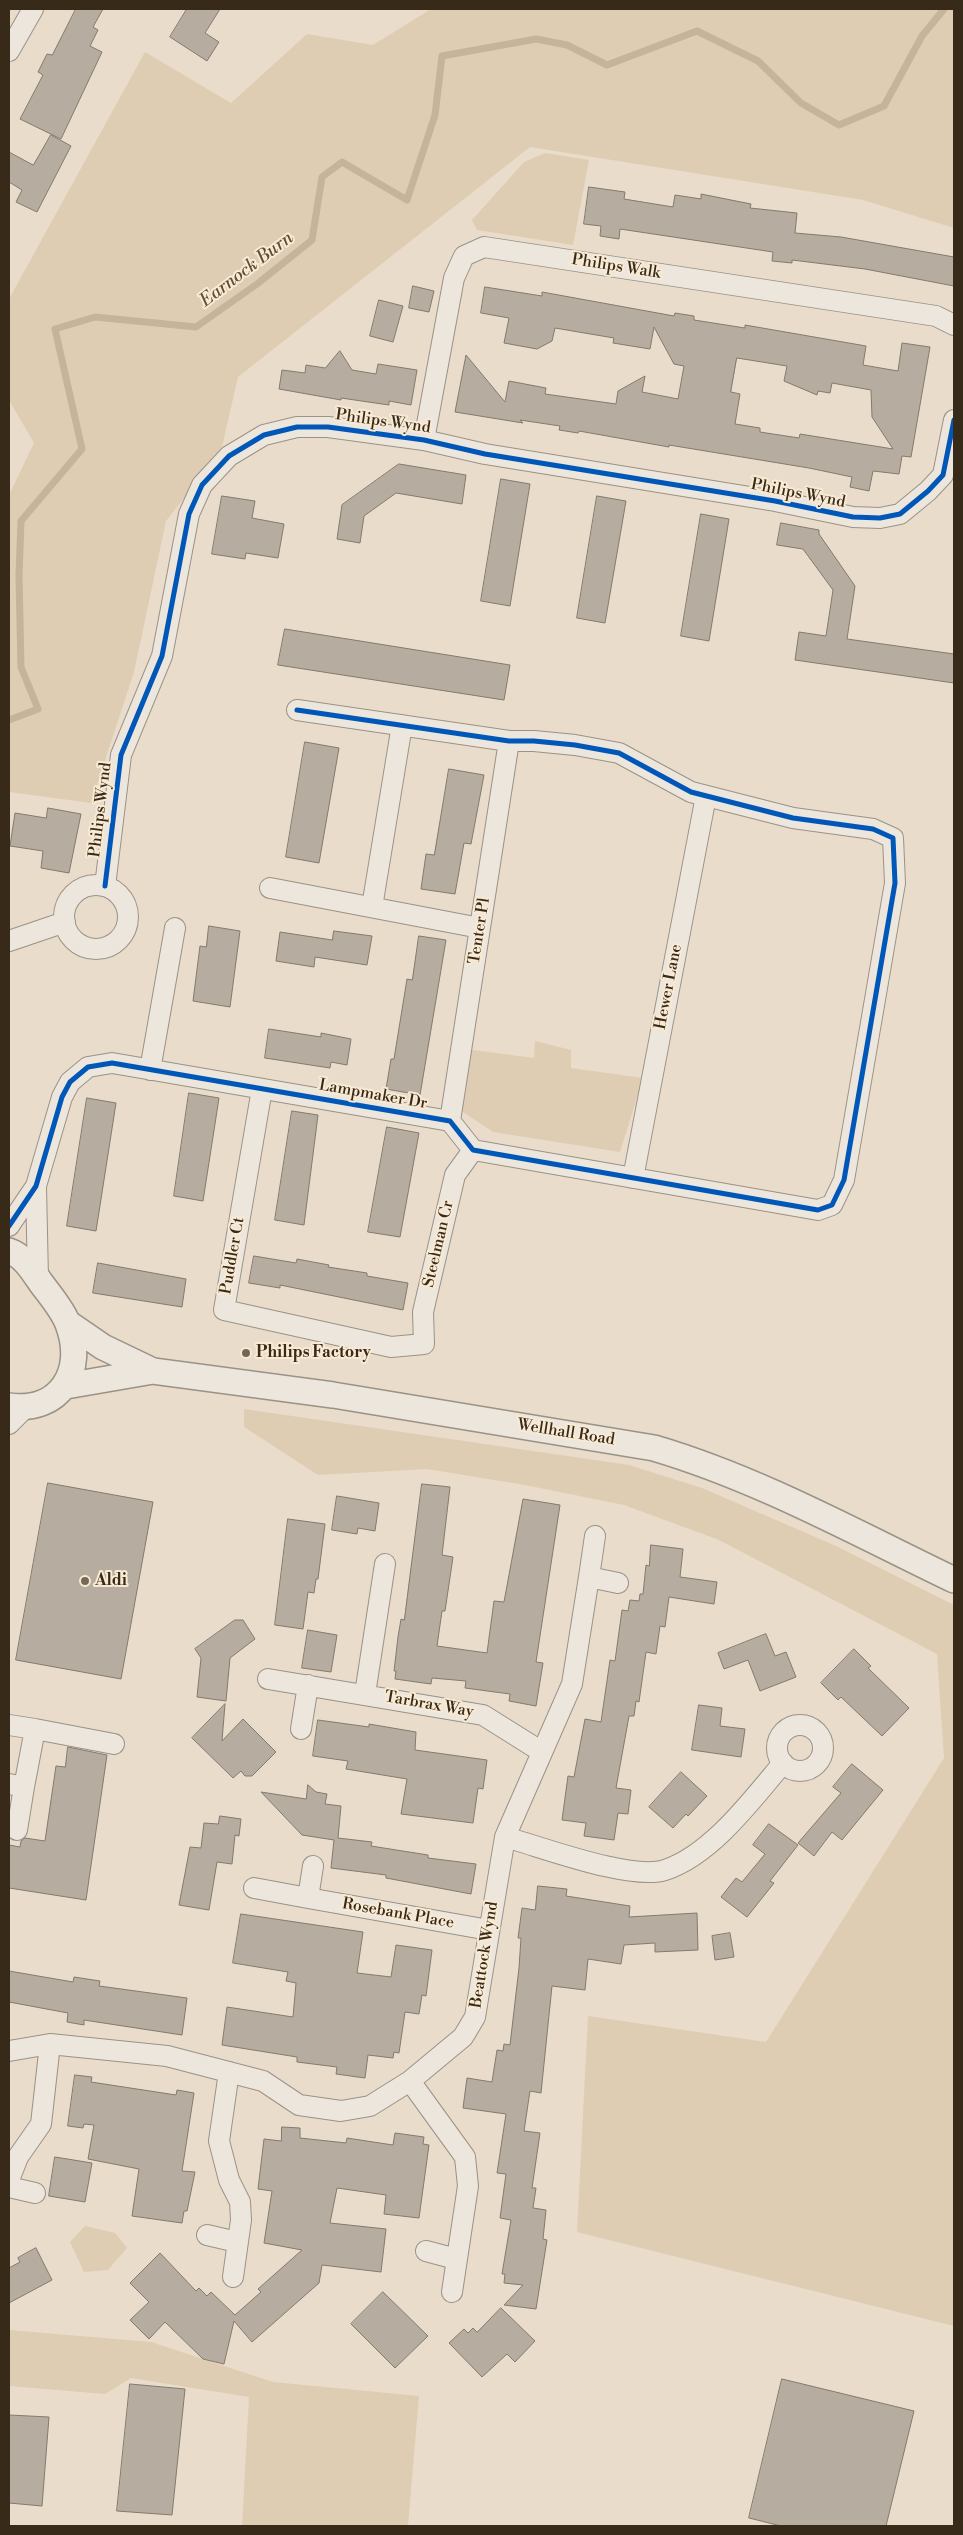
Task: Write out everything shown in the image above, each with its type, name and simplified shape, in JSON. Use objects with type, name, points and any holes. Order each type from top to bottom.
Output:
[{"type":"street","points":[[9,51],[33,9]]},
{"type":"street","name":"Philips Walk","points":[[424,440],[454,278],[464,256],[484,247],[936,316],[954,325]]},
{"type":"street","name":"Philips Wynd","points":[[105,886],[121,755],[162,656],[189,514],[202,485],[229,456],[264,435],[297,427],[328,427],[424,440],[485,454],[775,501],[853,518],[880,518],[900,514],[928,492],[943,475],[954,420]]},
{"type":"street","points":[[297,710],[509,741],[534,741],[575,745],[619,753],[691,792],[793,818],[873,829],[893,838],[895,883],[844,1180],[832,1205],[818,1210],[472,1150],[450,1121]]},
{"type":"street","points":[[372,907],[402,725]]},
{"type":"street","name":"Tenter Pl","points":[[450,1121],[509,741]]},
{"type":"street","name":"Hewer Lane","points":[[633,1178],[706,796]]},
{"type":"street","points":[[94,885],[105,886],[122,897],[127,907],[127,928],[114,944],[104,948],[83,946],[71,936],[64,922],[65,911],[75,893],[94,885]]},
{"type":"street","points":[[270,888],[480,928]]},
{"type":"street","points":[[9,941],[64,922]]},
{"type":"street","points":[[150,1070],[176,928]]},
{"type":"street","name":"Lampmaker Dr","points":[[9,1226],[36,1186],[44,1164],[62,1097],[70,1082],[88,1067],[112,1063],[450,1121]]},
{"type":"street","name":"Puddler Ct","points":[[262,1089],[224,1310],[391,1347],[424,1344]]},
{"type":"street","name":"Steelman Cr","points":[[424,1344],[423,1312],[455,1175],[472,1150]]},
{"type":"street","name":"Lampmaker Dr","points":[[36,1186],[38,1280]]},
{"type":"street","name":"Wellhall Road","points":[[9,1251],[17,1253],[68,1323],[75,1348],[72,1368],[66,1386],[55,1396],[14,1413]]},
{"type":"street","name":"Wellhall Road","points":[[68,1323],[103,1347],[154,1371]]},
{"type":"street","name":"Wellhall Road","points":[[66,1386],[154,1371],[333,1395],[654,1448],[705,1463],[758,1486],[954,1580]]},
{"type":"street","name":"Beattock Wynd","points":[[9,2051],[50,2044],[167,2056],[263,2081],[299,2105],[342,2111],[370,2106],[410,2082],[463,2038],[475,2017],[505,1837],[572,1684],[595,1536]]},
{"type":"street","name":"Tarbrax Way","points":[[364,1694],[385,1564]]},
{"type":"street","points":[[589,1577],[618,1583]]},
{"type":"street","name":"Tarbrax Way","points":[[268,1679],[483,1714],[542,1752]]},
{"type":"street","points":[[302,1728],[308,1685]]},
{"type":"street","points":[[9,1725],[114,1744]]},
{"type":"street","points":[[17,1830],[16,1786],[35,1729]]},
{"type":"street","points":[[505,1837],[622,1871],[663,1870],[692,1857],[717,1837],[783,1763]]},
{"type":"street","points":[[308,1898],[314,1866]]},
{"type":"street","name":"Rosebank Place","points":[[254,1888],[489,1930]]},
{"type":"street","points":[[9,2180],[18,2157],[40,2124],[50,2044]]},
{"type":"street","points":[[229,2072],[219,2141],[229,2180],[240,2202],[241,2220],[233,2278]]},
{"type":"street","points":[[410,2082],[465,2157],[468,2186],[452,2292]]},
{"type":"street","points":[[9,2187],[35,2194]]},
{"type":"street","points":[[207,2235],[237,2242]]},
{"type":"street","points":[[426,2251],[456,2259]]},
{"type":"shaded area","points":[[431,9],[954,9],[954,228],[863,200],[530,147],[238,377],[221,451],[166,521],[134,672],[91,803],[9,792],[9,495],[34,443],[9,400],[9,299],[145,52],[231,103],[307,34],[373,45]]},
{"type":"shaded area","points":[[545,153],[589,160],[573,245],[477,230],[472,220],[524,162]]},
{"type":"shaded area","points":[[535,1041],[571,1050],[571,1068],[643,1078],[620,1152],[493,1132],[457,1108],[466,1049],[534,1058]]},
{"type":"shaded area","points":[[244,1409],[629,1465],[702,1488],[836,1546],[954,1605],[954,2326],[577,2232],[588,2016],[766,2042],[944,1758],[937,1654],[719,1540],[624,1505],[525,1485],[427,1469],[318,1475],[244,1427]]},
{"type":"shaded area","points":[[85,2226],[115,2233],[127,2248],[108,2270],[84,2272],[70,2242]]},
{"type":"shaded area","points":[[9,2330],[151,2342],[273,2382],[419,2396],[408,2526],[242,2526],[249,2397],[131,2378],[105,2394],[9,2386]]},
{"type":"building","points":[[76,9],[103,9],[93,27],[98,30],[90,46],[102,52],[61,139],[20,119],[43,75],[38,72],[47,54],[52,55]]},
{"type":"building","points":[[187,9],[220,9],[205,33],[219,42],[207,61],[170,37]]},
{"type":"building","points":[[51,135],[71,146],[37,212],[16,202],[22,190],[9,182],[9,152],[33,165]]},
{"type":"building","points":[[589,187],[625,192],[624,199],[673,207],[675,195],[701,199],[701,194],[751,204],[750,208],[797,213],[795,233],[841,237],[954,257],[954,286],[865,269],[792,260],[792,263],[772,261],[773,252],[620,229],[619,239],[600,236],[601,226],[584,224]]},
{"type":"building","points":[[413,286],[434,291],[429,312],[409,308]]},
{"type":"building","points":[[485,287],[542,296],[542,292],[674,316],[675,313],[694,316],[694,320],[745,328],[745,325],[866,346],[863,365],[898,371],[902,343],[930,347],[911,457],[902,456],[899,474],[873,471],[869,491],[850,487],[852,477],[809,468],[669,445],[669,447],[579,431],[578,433],[559,430],[560,426],[520,420],[523,423],[455,412],[466,355],[505,402],[509,381],[546,388],[545,394],[616,404],[618,391],[645,376],[642,392],[678,399],[684,366],[674,364],[654,327],[650,349],[613,343],[614,338],[555,328],[552,341],[537,349],[504,343],[509,318],[481,313]],"holes":[[[737,358],[787,366],[784,381],[817,395],[818,391],[830,393],[832,383],[871,390],[872,417],[893,449],[800,434],[799,438],[760,432],[760,428],[735,424],[740,394],[731,392]]]},
{"type":"building","points":[[379,300],[403,306],[393,342],[370,336]]},
{"type":"building","points":[[340,351],[352,370],[376,374],[378,364],[417,370],[411,405],[389,401],[389,405],[341,398],[341,400],[279,389],[282,370],[305,373],[306,365],[325,368]]},
{"type":"building","points":[[399,464],[466,475],[462,504],[396,493],[364,516],[360,543],[337,539],[342,505]]},
{"type":"building","points":[[501,479],[530,484],[510,606],[481,601]]},
{"type":"building","points":[[222,496],[255,501],[252,518],[284,524],[278,558],[246,553],[245,559],[212,554]]},
{"type":"building","points":[[597,496],[626,501],[605,623],[577,618]]},
{"type":"building","points":[[701,514],[729,519],[709,641],[681,636]]},
{"type":"building","points":[[781,523],[819,530],[819,534],[855,586],[847,639],[954,654],[954,683],[795,660],[799,632],[826,636],[833,590],[803,549],[777,545]]},
{"type":"building","points":[[285,629],[510,665],[504,700],[278,665]]},
{"type":"building","points":[[305,742],[339,748],[319,863],[286,857]]},
{"type":"building","points":[[449,769],[484,775],[471,844],[464,843],[455,894],[421,889],[426,854],[434,855]]},
{"type":"building","points":[[48,808],[81,814],[69,873],[41,868],[43,851],[10,846],[15,813],[46,818]]},
{"type":"building","points":[[209,926],[240,931],[230,1007],[193,1001],[200,946],[206,947]]},
{"type":"building","points":[[334,931],[372,936],[367,965],[315,957],[314,967],[276,961],[280,932],[332,940]]},
{"type":"building","points":[[419,936],[446,940],[420,1095],[386,1089],[391,1059],[394,1059],[407,979],[412,980]]},
{"type":"building","points":[[269,1029],[321,1037],[321,1033],[351,1039],[347,1065],[331,1062],[330,1068],[265,1058]]},
{"type":"building","points":[[189,1093],[219,1098],[203,1201],[174,1196]]},
{"type":"building","points":[[87,1098],[116,1103],[96,1231],[67,1226]]},
{"type":"building","points":[[292,1111],[318,1115],[304,1225],[275,1220]]},
{"type":"building","points":[[387,1127],[419,1133],[400,1237],[368,1232]]},
{"type":"building","points":[[254,1256],[296,1263],[297,1259],[329,1265],[328,1267],[367,1273],[367,1276],[408,1283],[403,1310],[280,1285],[280,1288],[249,1283]]},
{"type":"building","points":[[98,1263],[186,1279],[182,1307],[93,1293]]},
{"type":"building","name":"Aldi","points":[[48,1483],[153,1502],[121,1679],[16,1660]]},
{"type":"building","points":[[422,1484],[450,1487],[442,1555],[453,1557],[445,1611],[442,1611],[437,1646],[487,1653],[494,1601],[504,1602],[523,1499],[560,1505],[536,1662],[543,1663],[536,1706],[509,1701],[510,1694],[465,1688],[466,1681],[432,1678],[431,1684],[395,1679],[396,1671],[394,1671],[398,1637],[401,1619],[404,1620]]},
{"type":"building","points":[[337,1496],[379,1503],[375,1531],[358,1528],[357,1534],[332,1530]]},
{"type":"building","points":[[288,1519],[325,1524],[318,1579],[316,1579],[314,1593],[308,1592],[303,1629],[275,1625]]},
{"type":"building","points":[[651,1545],[683,1549],[680,1577],[717,1582],[714,1604],[669,1597],[665,1627],[660,1626],[656,1654],[646,1652],[639,1702],[636,1701],[634,1716],[629,1716],[616,1788],[631,1790],[628,1814],[618,1813],[614,1840],[584,1836],[586,1823],[562,1820],[568,1776],[574,1777],[585,1719],[601,1722],[610,1660],[615,1661],[622,1610],[628,1611],[630,1600],[639,1601],[640,1594],[643,1594],[646,1565],[649,1566]]},
{"type":"building","points":[[235,1620],[243,1620],[255,1639],[230,1658],[226,1701],[197,1697],[201,1658],[195,1649]]},
{"type":"building","points":[[308,1630],[337,1635],[331,1672],[302,1668]]},
{"type":"building","points":[[766,1634],[775,1656],[786,1652],[796,1677],[760,1691],[748,1660],[724,1669],[718,1653]]},
{"type":"building","points":[[854,1649],[871,1666],[868,1668],[909,1708],[882,1736],[841,1697],[838,1700],[821,1683]]},
{"type":"building","points":[[225,1704],[222,1741],[243,1719],[276,1752],[252,1776],[245,1776],[241,1771],[233,1778],[192,1738]]},
{"type":"building","points":[[699,1705],[722,1708],[720,1726],[745,1729],[741,1757],[692,1750]]},
{"type":"building","points":[[318,1720],[369,1727],[369,1724],[416,1732],[415,1750],[487,1760],[483,1789],[478,1788],[473,1823],[401,1814],[407,1779],[346,1769],[348,1761],[313,1756]]},
{"type":"building","points":[[68,1747],[107,1755],[86,1900],[9,1888],[9,1845],[20,1847],[21,1841],[25,1838],[45,1841],[56,1766],[65,1767]]},
{"type":"building","points":[[852,1764],[883,1790],[842,1840],[832,1832],[814,1856],[798,1843],[841,1793],[833,1787]]},
{"type":"building","points":[[681,1772],[707,1796],[688,1816],[686,1814],[673,1828],[649,1807]]},
{"type":"building","points":[[308,1785],[316,1792],[327,1794],[325,1804],[341,1806],[338,1838],[372,1842],[371,1846],[428,1855],[428,1858],[476,1864],[471,1894],[386,1878],[386,1875],[331,1868],[334,1840],[302,1835],[261,1792],[306,1799]]},
{"type":"building","points":[[220,1816],[241,1819],[239,1836],[235,1835],[232,1864],[217,1862],[209,1910],[179,1905],[190,1847],[201,1848],[204,1823],[218,1824]]},
{"type":"building","points":[[769,1824],[798,1845],[770,1881],[774,1883],[747,1917],[721,1897],[736,1878],[742,1882],[765,1854],[753,1845]]},
{"type":"building","points":[[538,1886],[567,1889],[566,1896],[630,1906],[629,1917],[697,1913],[698,1950],[655,1952],[655,1943],[624,1945],[621,1964],[588,1959],[585,1990],[552,1986],[541,2093],[530,2091],[524,2131],[540,2133],[532,2188],[536,2188],[533,2208],[546,2210],[543,2239],[547,2240],[536,2309],[504,2305],[523,2285],[504,2283],[505,2274],[502,2274],[511,2220],[500,2218],[506,2174],[497,2173],[506,2114],[463,2108],[467,2078],[492,2082],[497,2050],[503,2051],[504,2044],[510,2045],[519,1968],[521,1938],[518,1938],[522,1908],[535,1910]]},
{"type":"building","points":[[241,1914],[363,1932],[357,1973],[391,1977],[396,1945],[432,1950],[426,1996],[422,1995],[419,2014],[405,2012],[399,2053],[394,2052],[393,2058],[368,2055],[365,2078],[336,2074],[337,2067],[297,2062],[297,2057],[222,2045],[227,2007],[293,2017],[296,1983],[286,1981],[288,1972],[233,1963]]},
{"type":"building","points":[[730,1933],[734,1957],[715,1960],[712,1936]]},
{"type":"building","points":[[9,1971],[73,1982],[74,1977],[100,1981],[99,1986],[187,1998],[182,2035],[84,2020],[84,2025],[67,2022],[68,2013],[9,2002]]},
{"type":"building","points":[[75,2075],[92,2077],[91,2082],[176,2095],[177,2090],[194,2093],[182,2171],[195,2172],[187,2211],[184,2211],[182,2223],[132,2216],[139,2169],[88,2159],[94,2125],[84,2124],[83,2128],[68,2126]]},
{"type":"building","points":[[282,2127],[300,2128],[300,2138],[346,2143],[347,2138],[393,2145],[395,2133],[424,2137],[423,2144],[429,2145],[419,2218],[384,2214],[386,2195],[337,2188],[330,2223],[386,2229],[381,2272],[322,2265],[319,2283],[252,2342],[234,2321],[224,2364],[203,2359],[165,2322],[149,2339],[130,2320],[149,2302],[130,2283],[160,2253],[196,2291],[199,2288],[207,2296],[211,2292],[235,2315],[261,2292],[258,2289],[302,2250],[264,2243],[272,2191],[258,2189],[264,2139],[281,2141]]},
{"type":"building","points":[[55,2157],[92,2163],[85,2202],[49,2196]]},
{"type":"building","points":[[36,2248],[52,2280],[9,2303],[9,2268],[20,2262],[18,2258]]},
{"type":"building","points":[[383,2292],[428,2336],[395,2368],[351,2324]]},
{"type":"building","points":[[501,2308],[535,2341],[515,2362],[507,2354],[482,2377],[449,2343],[464,2329],[468,2333],[473,2328],[477,2332]]},
{"type":"building","points":[[782,2379],[914,2411],[886,2526],[781,2526],[749,2518]]},
{"type":"building","points":[[130,2384],[185,2389],[172,2515],[117,2511]]},
{"type":"building","points":[[9,2415],[49,2417],[42,2506],[9,2503]]},
{"type":"waterway","name":"Earnock Burn","points":[[9,720],[38,709],[21,667],[19,576],[21,521],[82,449],[55,329],[95,317],[196,327],[257,284],[312,240],[322,177],[342,162],[407,200],[435,115],[442,56],[536,39],[567,45],[607,65],[697,31],[758,61],[801,103],[839,125],[884,106],[922,36],[944,9]]},
{"type":"cycle path","points":[[105,886],[121,755],[162,656],[189,514],[202,485],[229,456],[264,435],[297,427],[328,427],[424,440],[485,454],[775,501],[853,517],[880,518],[900,514],[928,491],[943,475],[954,420]]},
{"type":"cycle path","points":[[9,1226],[36,1186],[62,1097],[70,1082],[88,1067],[112,1063],[450,1121],[473,1150],[818,1210],[832,1205],[844,1180],[895,883],[893,838],[873,829],[793,818],[691,792],[619,753],[575,745],[534,741],[509,741],[297,710]]},
{"type":"place","name":"Philips Factory","points":[[246,1353]]},
{"type":"place","name":"Aldi","points":[[85,1581]]}]
